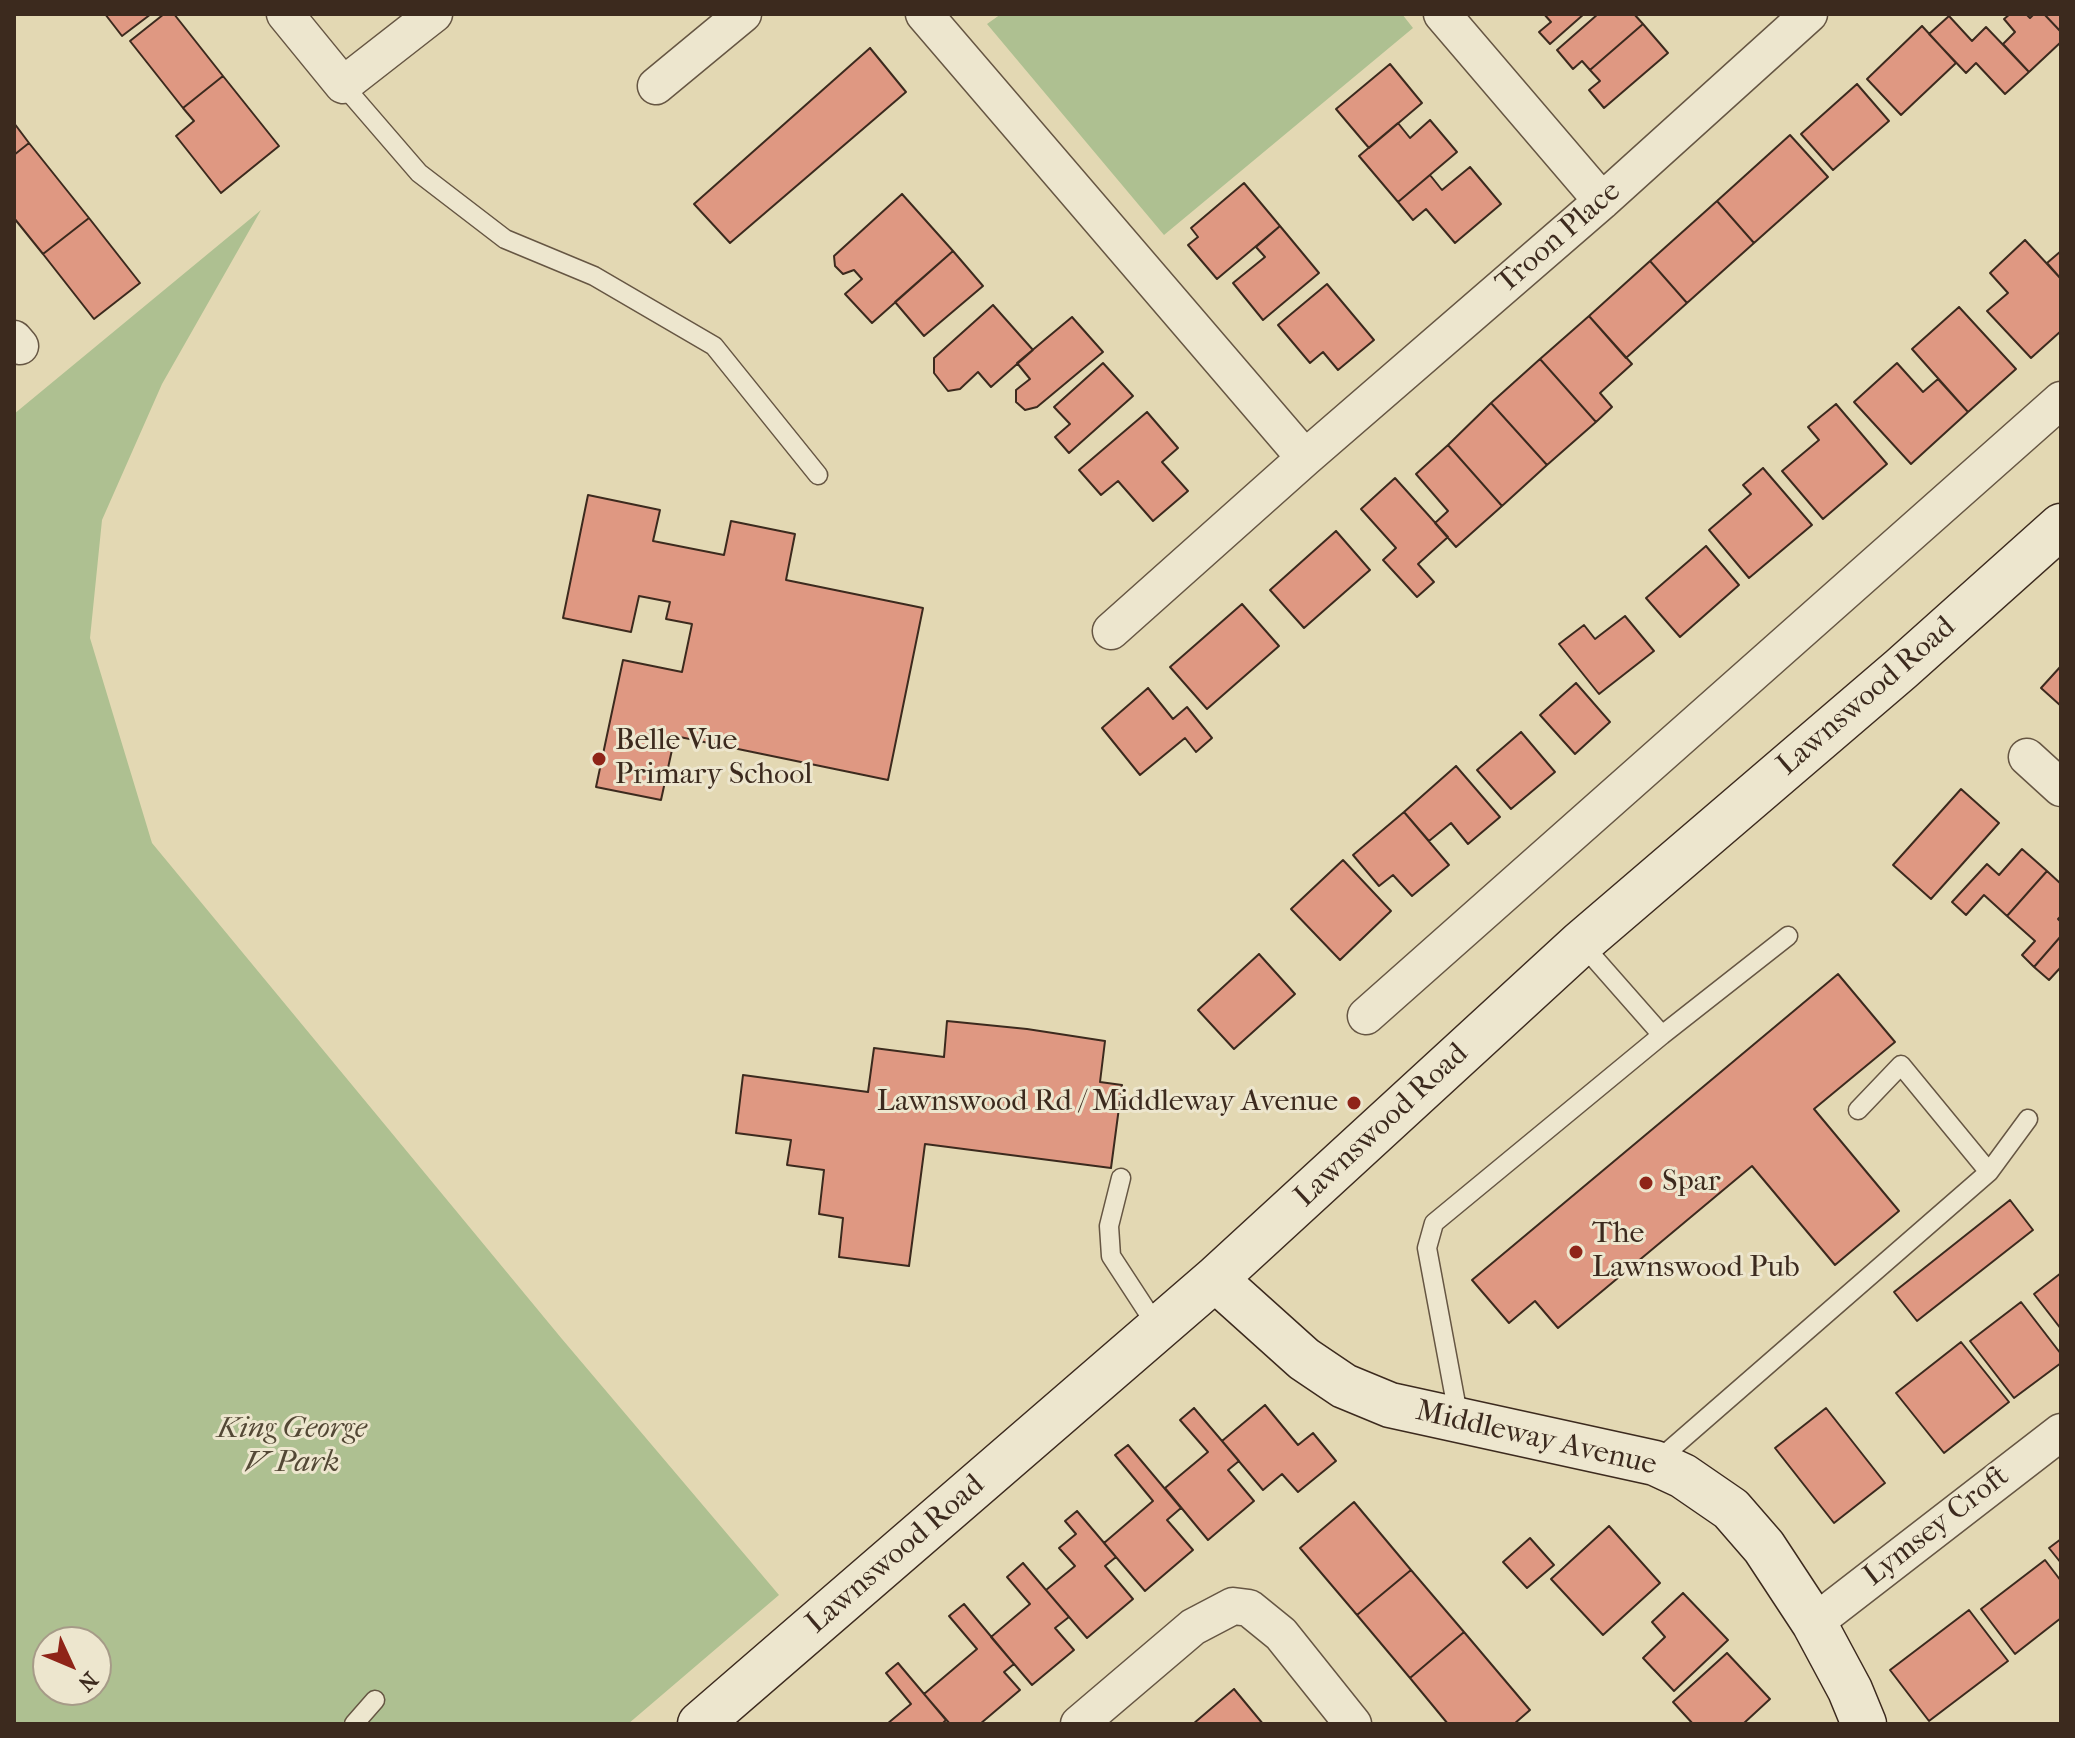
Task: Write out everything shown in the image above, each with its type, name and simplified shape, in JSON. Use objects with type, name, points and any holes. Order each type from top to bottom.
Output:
[{"type":"street","points":[[285,14],[343,85],[434,14]]},
{"type":"street","points":[[656,86],[743,14]]},
{"type":"street","points":[[924,14],[1305,458]]},
{"type":"street","points":[[1442,14],[1602,201]]},
{"type":"street","name":"Troon Place","points":[[1111,631],[1602,201],[1809,14]]},
{"type":"street","points":[[1366,1016],[2061,400]]},
{"type":"street","name":"Lawnswood Road","points":[[700,1724],[1215,1279],[1581,943],[1901,669],[2061,526]]},
{"type":"street","points":[[2027,757],[2061,788]]},
{"type":"street","name":"Middleway Avenue","points":[[1215,1279],[1304,1359],[1344,1386],[1390,1405],[1655,1463],[1683,1476],[1731,1509],[1764,1547],[1814,1623],[1850,1690],[1864,1724]]},
{"type":"street","name":"Lymsey Croft","points":[[1814,1623],[2061,1432]]},
{"type":"street","points":[[1079,1724],[1193,1627],[1233,1606],[1249,1608],[1281,1634],[1353,1724]]},
{"type":"lane","points":[[343,85],[419,173],[505,239],[594,276],[714,346],[818,475]]},
{"type":"lane","points":[[1459,1420],[1427,1248],[1434,1223],[1662,1035],[1788,936]]},
{"type":"lane","points":[[1581,943],[1662,1035]]},
{"type":"lane","points":[[1858,1110],[1901,1065],[1989,1172]]},
{"type":"lane","points":[[1655,1463],[1989,1172],[2028,1119]]},
{"type":"lane","points":[[1121,1178],[1109,1226],[1111,1256],[1158,1328]]},
{"type":"lane","points":[[354,1724],[375,1700]]},
{"type":"green space","points":[[1001,14],[1402,14],[1413,28],[1164,235],[987,24]]},
{"type":"green space","name":"King George V Park","points":[[261,210],[162,384],[102,520],[90,638],[152,843],[562,1339],[779,1595],[628,1724],[14,1724],[14,414]]},
{"type":"building","points":[[105,14],[151,14],[122,36]]},
{"type":"building","points":[[164,14],[174,14],[223,76],[183,108],[130,41]]},
{"type":"building","points":[[1544,14],[1584,14],[1550,44],[1539,32],[1551,22]]},
{"type":"building","points":[[1598,14],[1634,14],[1643,24],[1590,70],[1582,61],[1573,69],[1557,50]]},
{"type":"building","points":[[2010,14],[2026,14],[2030,18],[2034,14],[2044,14],[2061,32],[2061,42],[2029,72],[2003,44],[2015,32],[2004,19]]},
{"type":"building","points":[[2044,14],[2061,14],[2061,32]]},
{"type":"building","points":[[1949,16],[1972,41],[1986,27],[2029,72],[2005,94],[1976,63],[1966,73],[1929,34]]},
{"type":"building","points":[[1643,24],[1668,53],[1604,108],[1589,90],[1600,81],[1590,70]]},
{"type":"building","points":[[1922,26],[1956,63],[1901,115],[1867,79]]},
{"type":"building","points":[[870,48],[906,92],[730,243],[694,204]]},
{"type":"building","points":[[1390,64],[1422,103],[1369,148],[1336,109]]},
{"type":"building","points":[[223,76],[279,146],[221,193],[176,136],[194,121],[183,108]]},
{"type":"building","points":[[1857,84],[1889,121],[1833,170],[1801,134]]},
{"type":"building","points":[[1430,120],[1457,152],[1398,202],[1359,156],[1398,123],[1410,138]]},
{"type":"building","points":[[14,123],[29,143],[14,155]]},
{"type":"building","points":[[1790,135],[1828,177],[1754,243],[1717,201]]},
{"type":"building","points":[[29,143],[89,218],[43,254],[14,218],[14,155]]},
{"type":"building","points":[[1470,167],[1501,204],[1455,243],[1426,209],[1413,220],[1398,202],[1430,175],[1442,190]]},
{"type":"building","points":[[1244,183],[1280,226],[1217,279],[1188,245],[1198,237],[1191,228]]},
{"type":"building","points":[[902,194],[953,251],[872,323],[845,294],[862,279],[854,270],[843,274],[835,266],[834,256]]},
{"type":"building","points":[[1717,201],[1754,243],[1687,303],[1650,261]]},
{"type":"building","points":[[89,218],[140,283],[94,319],[43,254]]},
{"type":"building","points":[[1280,226],[1319,273],[1263,320],[1233,283],[1265,257],[1256,247]]},
{"type":"building","points":[[2025,240],[2061,279],[2061,331],[2031,358],[1987,311],[2008,293],[1990,273]]},
{"type":"building","points":[[953,251],[983,286],[924,336],[895,302]]},
{"type":"building","points":[[2061,251],[2061,279],[2047,263]]},
{"type":"building","points":[[1650,261],[1687,303],[1626,358],[1589,316]]},
{"type":"building","points":[[1327,284],[1374,340],[1338,370],[1323,352],[1310,363],[1278,325]]},
{"type":"building","points":[[993,305],[1033,350],[991,387],[978,372],[960,389],[948,391],[934,373],[934,358]]},
{"type":"building","points":[[1959,307],[2016,369],[1968,412],[1912,349]]},
{"type":"building","points":[[1589,316],[1632,364],[1600,393],[1612,407],[1596,422],[1540,359]]},
{"type":"building","points":[[1072,317],[1103,352],[1037,407],[1025,410],[1016,402],[1016,390],[1030,379],[1017,363]]},
{"type":"building","points":[[1540,359],[1596,422],[1547,465],[1491,403]]},
{"type":"building","points":[[1103,363],[1133,396],[1069,453],[1055,437],[1070,424],[1054,407]]},
{"type":"building","points":[[1897,363],[1923,392],[1938,379],[1968,412],[1911,464],[1854,402]]},
{"type":"building","points":[[1491,403],[1547,465],[1502,506],[1448,445]]},
{"type":"building","points":[[1836,404],[1887,464],[1823,519],[1782,471],[1819,440],[1808,427]]},
{"type":"building","points":[[1147,412],[1178,448],[1162,462],[1188,491],[1153,521],[1118,481],[1101,495],[1079,470]]},
{"type":"building","points":[[1448,445],[1502,506],[1456,547],[1435,523],[1448,511],[1416,474]]},
{"type":"building","points":[[1763,468],[1812,525],[1749,578],[1709,530],[1751,494],[1743,485]]},
{"type":"building","points":[[1395,478],[1448,537],[1418,564],[1434,582],[1417,597],[1383,560],[1396,548],[1361,509]]},
{"type":"building","points":[[588,495],[660,510],[653,541],[724,555],[731,521],[795,534],[786,580],[923,608],[888,780],[675,736],[661,800],[596,787],[623,660],[682,672],[692,624],[666,619],[670,602],[639,596],[631,632],[563,618]]},
{"type":"building","points":[[1336,531],[1370,570],[1304,628],[1270,590]]},
{"type":"building","points":[[1706,546],[1739,585],[1680,637],[1646,598]]},
{"type":"building","points":[[1242,604],[1279,646],[1207,709],[1170,667]]},
{"type":"building","points":[[1625,616],[1654,651],[1599,694],[1559,644],[1584,625],[1595,639]]},
{"type":"building","points":[[2061,666],[2061,706],[2041,688]]},
{"type":"building","points":[[1576,683],[1610,722],[1575,754],[1540,715]]},
{"type":"building","points":[[1148,688],[1173,719],[1187,707],[1212,738],[1196,752],[1185,738],[1140,775],[1102,728]]},
{"type":"building","points":[[1521,732],[1555,772],[1511,809],[1477,770]]},
{"type":"building","points":[[1456,766],[1500,817],[1468,844],[1451,823],[1429,841],[1404,812]]},
{"type":"building","points":[[1961,789],[1999,823],[1931,899],[1893,865]]},
{"type":"building","points":[[1404,812],[1449,865],[1412,896],[1393,875],[1379,886],[1353,855]]},
{"type":"building","points":[[2022,849],[2047,871],[2007,916],[1984,895],[1966,915],[1952,902],[1987,864],[1999,875]]},
{"type":"building","points":[[1343,860],[1391,911],[1340,960],[1291,909]]},
{"type":"building","points":[[2047,871],[2061,884],[2061,916],[2058,919],[2061,922],[2061,936],[2034,967],[2022,955],[2035,941],[2007,916]]},
{"type":"building","points":[[2061,936],[2061,967],[2049,980],[2034,967]]},
{"type":"building","points":[[1259,954],[1295,994],[1234,1049],[1198,1010]]},
{"type":"building","points":[[1838,974],[1895,1042],[1814,1109],[1899,1211],[1835,1265],[1752,1166],[1558,1328],[1535,1301],[1509,1323],[1472,1280]]},
{"type":"building","points":[[947,1021],[1105,1041],[1100,1082],[1122,1085],[1111,1168],[925,1144],[909,1266],[839,1257],[843,1218],[819,1214],[824,1170],[787,1165],[791,1140],[736,1133],[743,1075],[868,1092],[874,1048],[944,1057]]},
{"type":"building","points":[[2010,1200],[2033,1230],[1917,1321],[1894,1292]]},
{"type":"building","points":[[2061,1273],[2061,1329],[2034,1294]]},
{"type":"building","points":[[2021,1302],[2061,1354],[2061,1363],[2014,1398],[1970,1341]]},
{"type":"building","points":[[1961,1342],[2009,1402],[1944,1453],[1896,1393]]},
{"type":"building","points":[[1265,1405],[1298,1445],[1313,1433],[1336,1461],[1298,1492],[1282,1474],[1263,1490],[1222,1441]]},
{"type":"building","points":[[1194,1408],[1239,1461],[1228,1470],[1254,1501],[1208,1540],[1165,1488],[1208,1452],[1180,1420]]},
{"type":"building","points":[[1826,1408],[1885,1483],[1834,1523],[1775,1448]]},
{"type":"building","points":[[1128,1445],[1181,1508],[1167,1520],[1193,1550],[1145,1591],[1104,1543],[1153,1501],[1115,1455]]},
{"type":"building","points":[[1354,1502],[1411,1570],[1357,1615],[1300,1548]]},
{"type":"building","points":[[1077,1511],[1116,1557],[1105,1566],[1133,1599],[1087,1638],[1046,1590],[1075,1566],[1059,1548],[1076,1534],[1065,1521]]},
{"type":"building","points":[[1609,1526],[1660,1583],[1603,1635],[1551,1579]]},
{"type":"building","points":[[1530,1538],[1554,1565],[1527,1588],[1503,1562]]},
{"type":"building","points":[[2061,1539],[2061,1563],[2049,1548]]},
{"type":"building","points":[[2045,1560],[2061,1581],[2061,1618],[2015,1654],[1981,1609]]},
{"type":"building","points":[[1023,1563],[1069,1617],[1055,1628],[1074,1650],[1032,1685],[991,1637],[1030,1604],[1007,1577]]},
{"type":"building","points":[[1411,1570],[1464,1632],[1410,1678],[1357,1615]]},
{"type":"building","points":[[1683,1593],[1728,1640],[1674,1691],[1643,1658],[1665,1637],[1652,1622]]},
{"type":"building","points":[[964,1604],[1014,1664],[1004,1672],[1020,1690],[980,1724],[950,1724],[924,1694],[977,1649],[949,1616]]},
{"type":"building","points":[[1969,1610],[2008,1661],[1929,1721],[1890,1670]]},
{"type":"building","points":[[1464,1632],[1530,1710],[1514,1724],[1448,1724],[1410,1678]]},
{"type":"building","points":[[1727,1653],[1770,1699],[1743,1724],[1693,1724],[1673,1702]]},
{"type":"building","points":[[898,1663],[946,1720],[942,1724],[887,1724],[911,1704],[886,1673]]},
{"type":"building","points":[[1234,1689],[1263,1724],[1193,1724]]},
{"type":"place","name":"Belle Vue Primary School","points":[[599,759]]},
{"type":"place","name":"Lawnswood Rd / Middleway Avenue","points":[[1354,1103]]},
{"type":"place","name":"Spar","points":[[1646,1183]]},
{"type":"place","name":"The Lawnswood Pub","points":[[1576,1252]]}]
